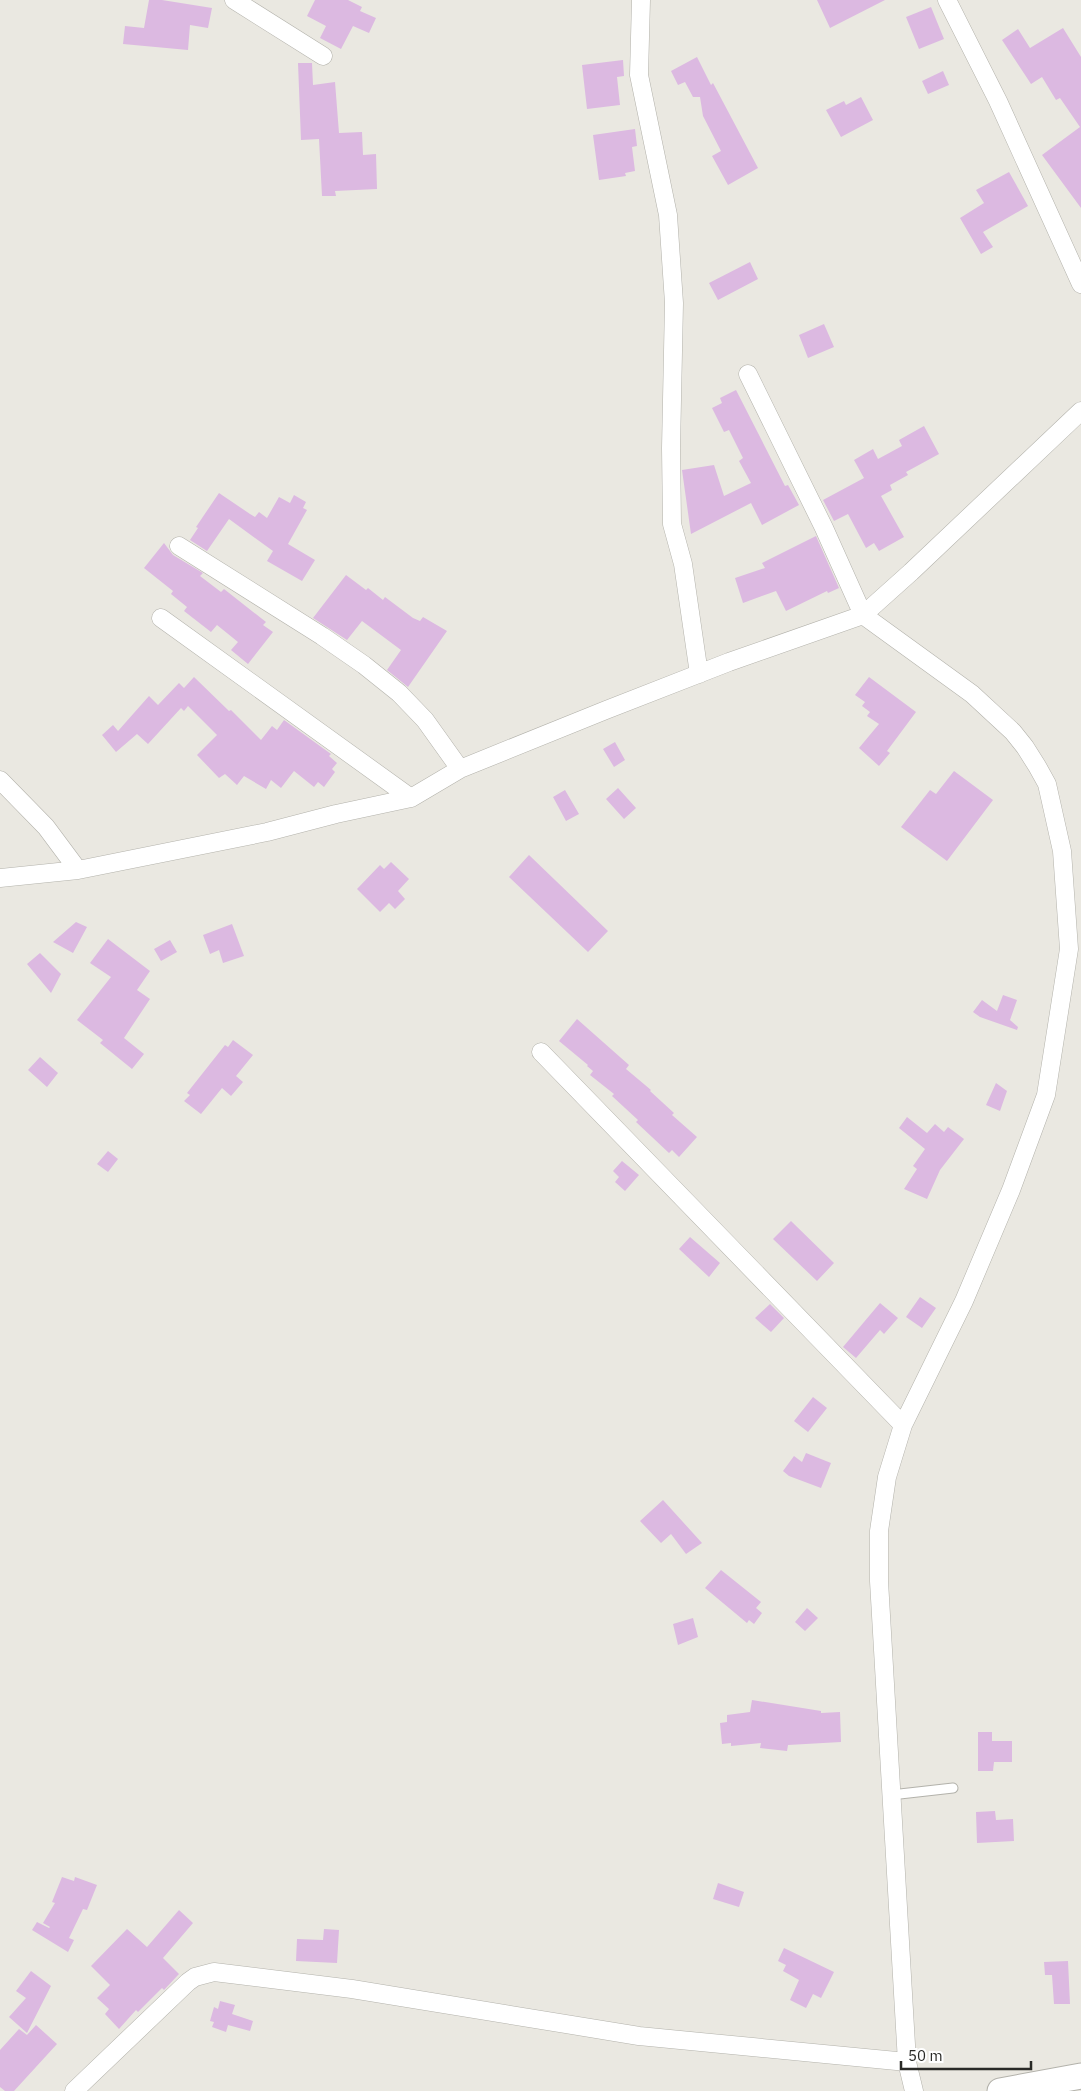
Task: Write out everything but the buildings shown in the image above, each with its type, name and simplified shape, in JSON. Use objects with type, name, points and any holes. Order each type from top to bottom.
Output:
[{"type":"street","points":[[234,0],[323,56]]},
{"type":"street","points":[[641,0],[639,75],[668,215],[674,303],[671,448],[672,524],[683,564],[699,674]]},
{"type":"street","points":[[947,0],[998,101],[1081,284]]},
{"type":"street","points":[[748,374],[824,528],[862,615],[972,694],[1013,732],[1047,784],[1058,824],[1075,950],[1046,1096],[1011,1190],[964,1301],[903,1425],[888,1477],[879,1531],[879,1581],[907,2062],[914,2091]]},
{"type":"street","points":[[0,878],[78,870],[267,832],[336,814],[411,798],[460,769],[699,674],[862,615],[911,572],[1081,411]]},
{"type":"street","points":[[178,546],[364,665],[399,693],[425,720],[460,769]]},
{"type":"street","points":[[161,618],[411,798]]},
{"type":"street","points":[[0,780],[46,827],[78,870]]},
{"type":"street","points":[[541,1052],[903,1425]]},
{"type":"street","points":[[74,2091],[188,1982],[195,1977],[214,1972],[352,1989],[638,2036],[907,2062]]},
{"type":"street","points":[[1000,2091],[1081,2076]]},
{"type":"lane","points":[[891,1795],[953,1788]]}]
